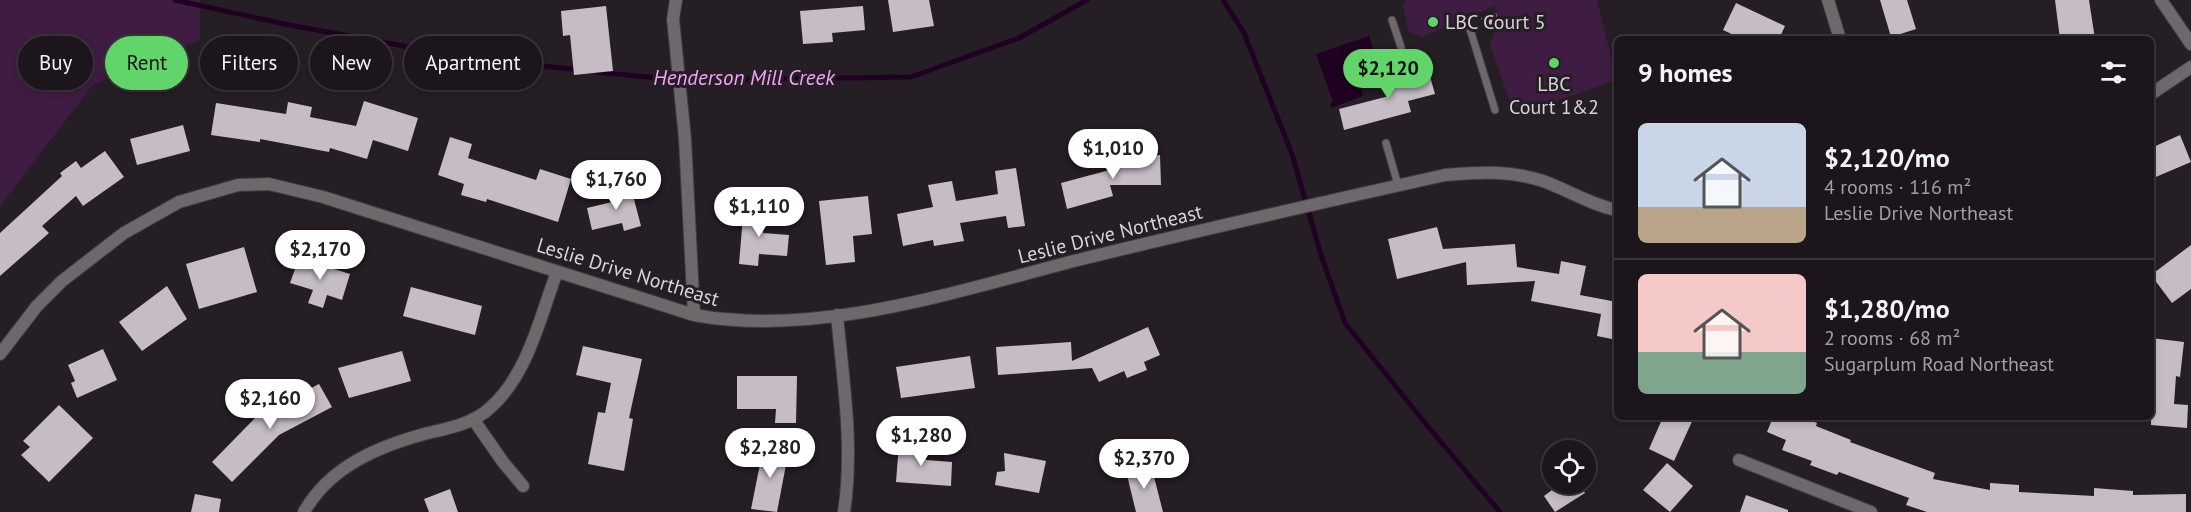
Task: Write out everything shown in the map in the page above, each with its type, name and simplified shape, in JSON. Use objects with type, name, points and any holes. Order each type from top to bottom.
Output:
[{"type":"street","points":[[676,0],[673,19],[685,139],[694,315]]},
{"type":"street","points":[[1828,0],[1839,36]]},
{"type":"street","points":[[2161,0],[2191,44]]},
{"type":"street","points":[[2154,92],[2191,67]]},
{"type":"street","name":"Leslie Drive Northeast","points":[[0,354],[37,306],[62,281],[124,232],[178,202],[238,185],[269,184],[323,197],[694,315],[725,321],[765,321],[837,315],[939,298],[1082,259],[1445,174],[1485,171],[1516,174],[1543,181],[1614,209]]},
{"type":"street","points":[[303,512],[321,488],[337,472],[352,462],[406,439],[473,419],[491,408],[521,370],[557,272]]},
{"type":"street","points":[[837,315],[850,450],[849,480],[844,512]]},
{"type":"street","points":[[473,419],[523,486]]},
{"type":"street","points":[[1740,460],[1872,512]]},
{"type":"lane","points":[[1392,20],[1401,47]]},
{"type":"lane","points":[[1469,26],[1495,110]]},
{"type":"lane","points":[[1386,142],[1398,185]]},
{"type":"shaded area","points":[[0,0],[200,0],[200,40],[188,45],[188,36],[105,36],[105,80],[93,85],[93,36],[18,36],[18,90],[89,90],[0,206]]},
{"type":"shaded area","name":"LBC Court 1&2","points":[[1406,0],[1597,0],[1614,68],[1614,81],[1525,112],[1510,103],[1490,45],[1494,33],[1511,26],[1497,16],[1495,6],[1422,37],[1408,31],[1403,5]]},
{"type":"shaded area","points":[[1369,36],[1377,60],[1356,67],[1363,96],[1331,108],[1330,104],[1333,102],[1316,54]]},
{"type":"building","points":[[888,0],[929,0],[934,26],[893,32]]},
{"type":"building","points":[[1880,0],[1907,0],[1916,29],[1891,36]]},
{"type":"building","points":[[2055,0],[2089,0],[2095,36],[2060,36]]},
{"type":"building","points":[[1736,3],[1785,26],[1780,36],[1736,36],[1723,30]]},
{"type":"building","points":[[606,6],[613,71],[574,75],[570,35],[563,36],[561,11]]},
{"type":"building","points":[[863,6],[865,30],[832,33],[833,42],[803,44],[800,11]]},
{"type":"building","points":[[1496,13],[1500,25],[1486,31],[1481,18]]},
{"type":"building","points":[[1399,68],[1402,81],[1429,73],[1435,94],[1408,101],[1411,112],[1344,130],[1339,109],[1389,96],[1383,72]]},
{"type":"building","points":[[364,101],[418,118],[408,151],[373,140],[367,159],[330,148],[329,152],[260,139],[260,142],[211,135],[216,103],[286,114],[288,102],[312,107],[310,117],[356,126]]},
{"type":"building","points":[[183,125],[190,151],[137,165],[130,139]]},
{"type":"building","points":[[2180,135],[2191,162],[2154,178],[2154,147]]},
{"type":"building","points":[[450,137],[472,144],[468,158],[536,180],[540,169],[571,179],[558,222],[487,199],[486,202],[461,195],[464,184],[438,175]]},
{"type":"building","points":[[105,151],[124,177],[83,206],[76,196],[42,226],[49,233],[0,276],[0,233],[62,176],[60,173],[76,161],[81,168]]},
{"type":"building","points":[[1160,155],[1161,185],[1110,185],[1113,196],[1067,209],[1061,183],[1117,168],[1117,158]]},
{"type":"building","points":[[1016,168],[1025,226],[1008,228],[1006,216],[960,223],[964,241],[934,246],[933,240],[903,246],[897,214],[933,207],[928,185],[952,181],[956,201],[998,194],[995,171]]},
{"type":"building","points":[[630,184],[641,226],[624,231],[622,223],[592,230],[587,208],[616,201],[613,188]]},
{"type":"building","points":[[868,196],[872,234],[853,236],[855,262],[826,265],[819,201]]},
{"type":"building","points":[[744,204],[765,206],[763,233],[789,235],[787,256],[759,254],[758,266],[739,264]]},
{"type":"building","points":[[1437,227],[1443,249],[1515,244],[1517,267],[1559,274],[1561,261],[1586,266],[1580,295],[1614,301],[1614,339],[1597,336],[1601,314],[1531,301],[1535,281],[1467,285],[1466,262],[1397,279],[1388,239]]},
{"type":"building","points":[[2191,245],[2191,289],[2172,303],[2154,279],[2154,273]]},
{"type":"building","points":[[244,247],[257,292],[199,309],[186,264]]},
{"type":"building","points":[[299,258],[350,274],[342,300],[327,295],[323,308],[308,303],[313,290],[290,283]]},
{"type":"building","points":[[167,286],[187,319],[142,351],[119,322]]},
{"type":"building","points":[[411,287],[482,306],[475,335],[403,316]]},
{"type":"building","points":[[1148,327],[1160,355],[1144,362],[1147,370],[1127,378],[1124,371],[1099,382],[1092,368],[998,375],[996,347],[1071,342],[1072,361]]},
{"type":"building","points":[[2154,338],[2184,342],[2180,377],[2176,376],[2174,404],[2188,405],[2187,428],[2151,425],[2151,420],[2154,420]]},
{"type":"building","points":[[583,346],[642,359],[629,418],[633,419],[624,471],[588,464],[598,412],[605,413],[611,383],[576,375]]},
{"type":"building","points":[[103,349],[117,380],[77,398],[71,383],[75,381],[68,365]]},
{"type":"building","points":[[402,351],[411,381],[349,398],[338,368]]},
{"type":"building","points":[[970,356],[975,388],[901,398],[896,367]]},
{"type":"building","points":[[737,376],[797,376],[796,423],[775,423],[776,409],[737,409]]},
{"type":"building","points":[[319,384],[332,407],[279,435],[232,482],[212,462],[257,416]]},
{"type":"building","points":[[59,405],[93,438],[49,482],[21,455],[30,447],[23,441]]},
{"type":"building","points":[[1662,420],[1693,420],[1674,461],[1649,449]]},
{"type":"building","points":[[1772,420],[1810,420],[1817,423],[1816,426],[1851,440],[1850,442],[1935,473],[1933,479],[1990,490],[1990,483],[2019,485],[2019,492],[2094,496],[2094,488],[2133,491],[2133,495],[2186,494],[2186,512],[1927,512],[1906,505],[1909,498],[1839,472],[1837,475],[1810,465],[1812,461],[1782,450],[1786,440],[1767,432]]},
{"type":"building","points":[[899,443],[927,445],[926,460],[952,462],[951,486],[896,482]]},
{"type":"building","points":[[764,444],[789,449],[777,512],[751,509]]},
{"type":"building","points":[[1004,453],[1046,461],[1039,493],[995,485],[997,472],[1005,471]]},
{"type":"building","points":[[1667,463],[1693,486],[1670,512],[1643,490]]},
{"type":"building","points":[[1151,465],[1163,512],[1136,512],[1126,471]]},
{"type":"building","points":[[450,489],[458,512],[429,512],[424,499]]},
{"type":"building","points":[[195,494],[221,499],[219,512],[191,512]]},
{"type":"building","points":[[1547,494],[1583,494],[1555,512],[1544,496]]},
{"type":"building","points":[[1746,495],[1788,510],[1788,512],[1740,512]]},
{"type":"waterway","name":"Henderson Mill Creek","points":[[175,0],[289,25],[475,59],[581,70]]},
{"type":"waterway","name":"Henderson Mill Creek","points":[[596,72],[678,80],[911,77],[1019,38],[1087,0]]},
{"type":"waterway","points":[[1223,0],[1244,33],[1292,154],[1321,255],[1345,323],[1500,512]]},
{"type":"place","name":"LBC Court 5","points":[[1433,22]]},
{"type":"place","name":"LBC Court 1&2","points":[[1554,63]]}]
